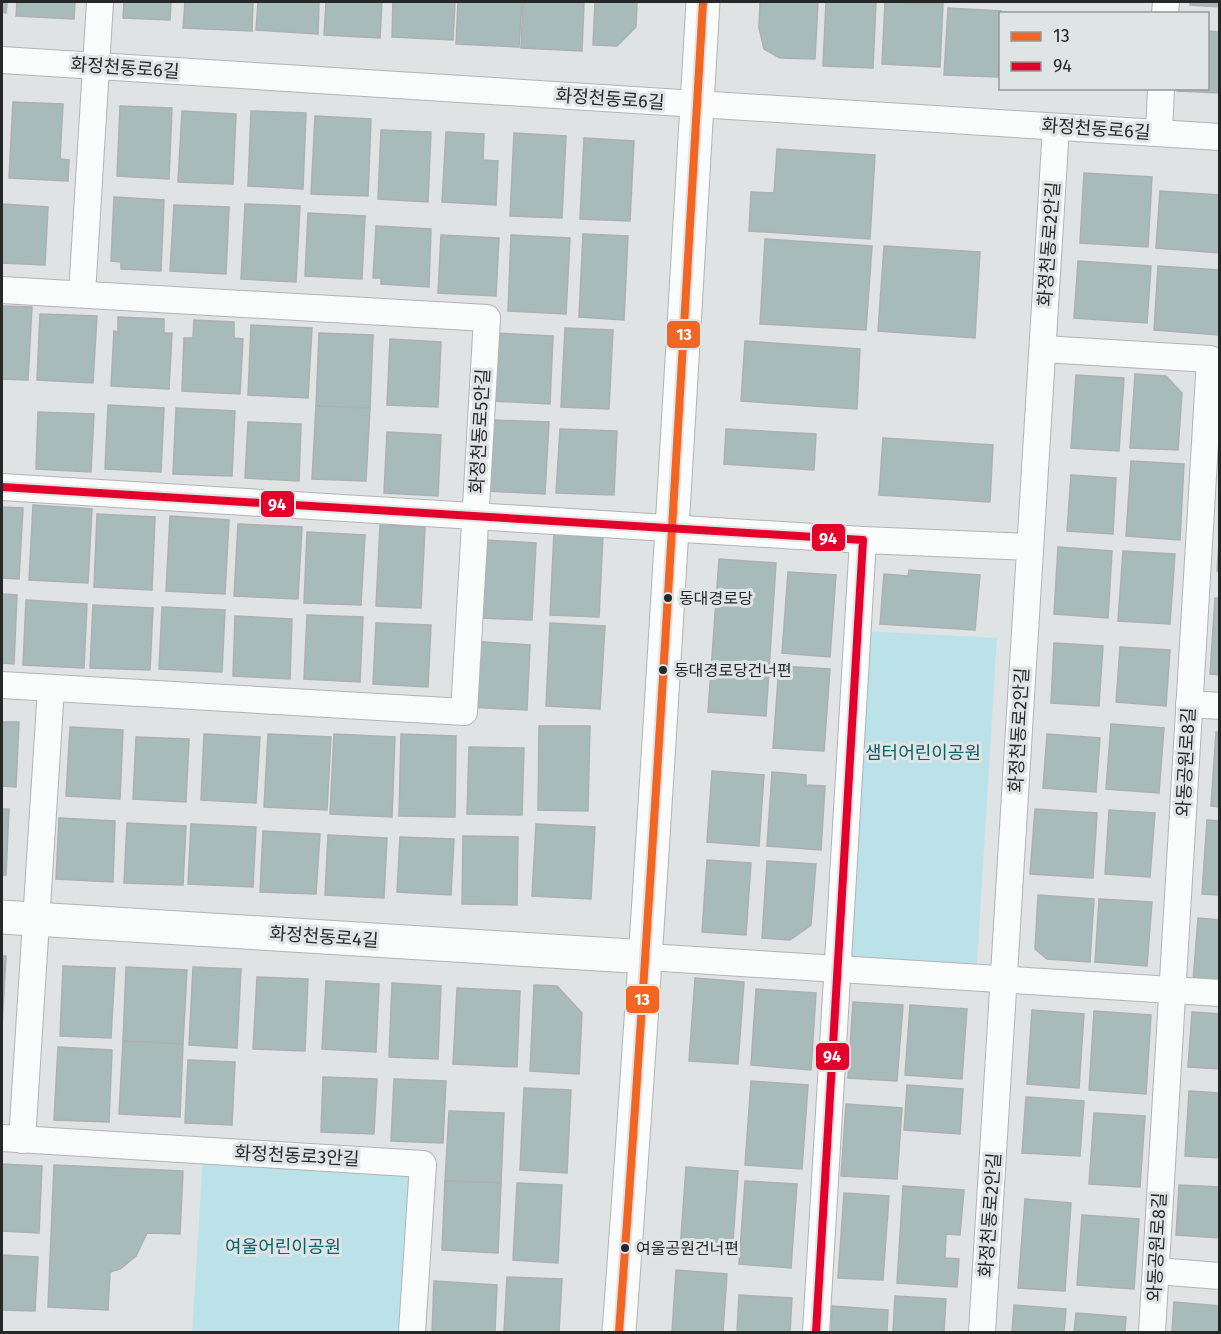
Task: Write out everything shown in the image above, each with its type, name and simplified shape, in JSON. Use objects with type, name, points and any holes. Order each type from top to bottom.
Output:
[{"type":"street","points":[[81,294],[100,2]]},
{"type":"street","points":[[619,1332],[647,957],[670,528],[704,2]]},
{"type":"street","name":"화정천동로6길","points":[[2,60],[1220,137]]},
{"type":"street","points":[[1159,133],[1161,90]]},
{"type":"street","name":"화정천동로2안길","points":[[982,1332],[1056,127]]},
{"type":"street","name":"화정천동로5안길","points":[[2,290],[487,318],[464,712],[2,685]]},
{"type":"street","name":"와동공원로8길","points":[[1042,349],[1210,359],[1152,1332]]},
{"type":"street","points":[[2,487],[863,540],[1030,547]]},
{"type":"street","points":[[816,1332],[863,540]]},
{"type":"street","points":[[12,1139],[36,919],[51,688]]},
{"type":"street","points":[[1189,704],[1220,706]]},
{"type":"street","name":"화정천동로4길","points":[[2,917],[647,957]]},
{"type":"street","points":[[647,957],[1220,993]]},
{"type":"street","name":"화정천동로3안길","points":[[12,1139],[423,1164],[412,1332]]},
{"type":"street","points":[[1156,1271],[1220,1276]]},
{"type":"green space","name":"샘터어린이공원","points":[[864,631],[997,638],[977,964],[844,958]]},
{"type":"green space","name":"여울어린이공원","points":[[203,1156],[415,1170],[404,1332],[192,1332]]},
{"type":"building","points":[[2,2],[7,2],[6,13],[2,12]]},
{"type":"building","points":[[17,2],[75,2],[74,19],[16,16]]},
{"type":"building","points":[[124,2],[171,2],[170,20],[123,18]]},
{"type":"building","points":[[185,2],[253,2],[252,31],[183,28]]},
{"type":"building","points":[[258,2],[319,2],[318,34],[256,30]]},
{"type":"building","points":[[326,2],[382,2],[380,38],[324,35]]},
{"type":"building","points":[[393,2],[455,2],[453,40],[392,37]]},
{"type":"building","points":[[458,2],[522,2],[519,47],[456,44]]},
{"type":"building","points":[[523,2],[584,2],[582,51],[521,48]]},
{"type":"building","points":[[595,2],[637,2],[636,27],[617,46],[593,45]]},
{"type":"building","points":[[760,2],[818,2],[815,59],[780,58],[764,49],[759,28]]},
{"type":"building","points":[[826,2],[876,2],[873,68],[823,66]]},
{"type":"building","points":[[885,2],[943,3],[940,67],[882,64]]},
{"type":"building","points":[[1190,2],[1220,2],[1220,7],[1190,5]]},
{"type":"building","points":[[948,8],[1001,11],[999,12],[998,77],[944,75]]},
{"type":"building","points":[[1209,31],[1220,32],[1220,93],[1177,91],[1209,90]]},
{"type":"building","points":[[13,102],[63,104],[60,159],[69,160],[68,181],[9,178]]},
{"type":"building","points":[[120,106],[172,108],[169,179],[117,176]]},
{"type":"building","points":[[182,111],[236,114],[233,184],[178,182]]},
{"type":"building","points":[[251,111],[306,113],[303,189],[248,186]]},
{"type":"building","points":[[315,116],[371,119],[368,196],[311,194]]},
{"type":"building","points":[[381,130],[431,132],[428,202],[378,199]]},
{"type":"building","points":[[446,132],[484,134],[483,160],[498,161],[496,205],[442,202]]},
{"type":"building","points":[[514,133],[566,136],[562,218],[510,216]]},
{"type":"building","points":[[584,138],[634,141],[630,221],[580,219]]},
{"type":"building","points":[[777,149],[875,155],[870,239],[749,231],[751,192],[774,193]]},
{"type":"building","points":[[1084,173],[1152,177],[1148,247],[1080,243]]},
{"type":"building","points":[[1160,191],[1220,195],[1220,253],[1156,248]]},
{"type":"building","points":[[114,197],[164,200],[161,271],[121,269],[121,262],[111,261]]},
{"type":"building","points":[[2,204],[48,207],[45,265],[2,263]]},
{"type":"building","points":[[245,204],[300,206],[296,282],[241,279]]},
{"type":"building","points":[[174,205],[229,207],[226,274],[170,271]]},
{"type":"building","points":[[308,213],[365,216],[362,279],[305,276]]},
{"type":"building","points":[[376,226],[431,229],[429,287],[381,284],[381,278],[373,278]]},
{"type":"building","points":[[583,234],[628,236],[624,320],[579,317]]},
{"type":"building","points":[[441,235],[499,238],[496,296],[438,293]]},
{"type":"building","points":[[511,235],[570,238],[566,314],[508,311]]},
{"type":"building","points":[[765,239],[872,246],[866,330],[760,324]]},
{"type":"building","points":[[884,246],[980,252],[975,338],[878,331]]},
{"type":"building","points":[[1078,261],[1151,266],[1147,323],[1074,318]]},
{"type":"building","points":[[1158,266],[1220,270],[1220,335],[1154,330]]},
{"type":"building","points":[[2,306],[32,307],[28,380],[2,379]]},
{"type":"building","points":[[40,314],[97,316],[93,383],[37,380]]},
{"type":"building","points":[[118,317],[164,319],[164,333],[172,333],[169,389],[111,386],[114,331],[118,332]]},
{"type":"building","points":[[194,320],[234,322],[234,338],[243,339],[240,394],[182,391],[184,338],[193,338]]},
{"type":"building","points":[[251,325],[312,328],[308,398],[248,395]]},
{"type":"building","points":[[565,328],[613,330],[609,409],[561,407]]},
{"type":"building","points":[[319,333],[373,335],[370,408],[316,406]]},
{"type":"building","points":[[494,333],[553,336],[550,404],[491,401]]},
{"type":"building","points":[[390,339],[441,342],[438,407],[387,405]]},
{"type":"building","points":[[745,341],[860,349],[857,409],[741,401]]},
{"type":"building","points":[[1135,374],[1166,376],[1182,393],[1178,450],[1130,448]]},
{"type":"building","points":[[1076,375],[1124,378],[1119,451],[1071,448]]},
{"type":"building","points":[[108,405],[164,408],[161,472],[105,469]]},
{"type":"building","points":[[316,406],[370,408],[366,481],[312,479]]},
{"type":"building","points":[[176,408],[235,411],[232,476],[173,474]]},
{"type":"building","points":[[38,412],[94,414],[91,472],[36,469]]},
{"type":"building","points":[[491,420],[549,422],[545,494],[488,491]]},
{"type":"building","points":[[248,422],[301,424],[299,481],[245,478]]},
{"type":"building","points":[[560,429],[617,431],[614,495],[556,493]]},
{"type":"building","points":[[726,429],[816,434],[814,470],[724,464]]},
{"type":"building","points":[[387,432],[441,435],[438,496],[384,493]]},
{"type":"building","points":[[883,438],[993,445],[990,502],[879,495]]},
{"type":"building","points":[[1131,461],[1184,464],[1180,540],[1126,536]]},
{"type":"building","points":[[1071,475],[1116,478],[1113,534],[1067,531]]},
{"type":"building","points":[[33,505],[92,509],[88,583],[29,580]]},
{"type":"building","points":[[2,507],[23,508],[19,579],[2,578]]},
{"type":"building","points":[[97,514],[155,517],[152,590],[94,587]]},
{"type":"building","points":[[170,516],[229,520],[225,594],[166,591]]},
{"type":"building","points":[[238,524],[302,527],[298,599],[234,596]]},
{"type":"building","points":[[380,525],[425,527],[421,608],[376,606]]},
{"type":"building","points":[[1220,527],[1220,571],[1217,571]]},
{"type":"building","points":[[307,532],[365,535],[361,605],[304,603]]},
{"type":"building","points":[[554,533],[603,535],[599,617],[550,615]]},
{"type":"building","points":[[485,540],[536,543],[532,620],[481,618]]},
{"type":"building","points":[[1058,547],[1112,551],[1108,618],[1054,614]]},
{"type":"building","points":[[1123,551],[1175,554],[1170,624],[1118,621]]},
{"type":"building","points":[[719,559],[776,563],[766,716],[708,712]]},
{"type":"building","points":[[909,570],[980,575],[975,630],[880,624],[884,574],[908,576]]},
{"type":"building","points":[[788,572],[836,575],[830,657],[782,653]]},
{"type":"building","points":[[2,594],[17,595],[14,664],[2,663]]},
{"type":"building","points":[[1215,598],[1220,598],[1220,675],[1210,674]]},
{"type":"building","points":[[26,600],[87,604],[84,668],[23,665]]},
{"type":"building","points":[[93,605],[153,608],[150,670],[90,668]]},
{"type":"building","points":[[162,607],[225,610],[222,672],[159,669]]},
{"type":"building","points":[[307,615],[363,617],[360,682],[304,679]]},
{"type":"building","points":[[235,616],[292,619],[290,679],[233,676]]},
{"type":"building","points":[[376,623],[431,625],[428,687],[373,684]]},
{"type":"building","points":[[550,623],[605,626],[600,709],[546,706]]},
{"type":"building","points":[[471,641],[530,645],[527,710],[467,707]]},
{"type":"building","points":[[1054,643],[1103,646],[1099,706],[1051,703]]},
{"type":"building","points":[[1120,647],[1170,650],[1166,706],[1116,702]]},
{"type":"building","points":[[779,666],[830,669],[824,751],[773,748]]},
{"type":"building","points":[[2,722],[19,722],[16,787],[2,786]]},
{"type":"building","points":[[1111,724],[1164,728],[1159,793],[1106,789]]},
{"type":"building","points":[[539,726],[590,726],[588,811],[538,810]]},
{"type":"building","points":[[70,727],[123,730],[120,799],[66,796]]},
{"type":"building","points":[[1216,732],[1220,732],[1220,807],[1211,806]]},
{"type":"building","points":[[204,734],[260,737],[256,803],[201,800]]},
{"type":"building","points":[[268,734],[331,737],[327,810],[264,807]]},
{"type":"building","points":[[334,734],[395,737],[392,817],[330,814]]},
{"type":"building","points":[[401,734],[456,736],[455,817],[399,816]]},
{"type":"building","points":[[1047,734],[1100,738],[1096,792],[1043,788]]},
{"type":"building","points":[[136,737],[189,739],[186,802],[133,799]]},
{"type":"building","points":[[469,747],[524,748],[522,815],[467,814]]},
{"type":"building","points":[[712,771],[764,775],[759,846],[707,842]]},
{"type":"building","points":[[772,772],[806,775],[806,785],[825,786],[821,850],[767,846]]},
{"type":"building","points":[[2,809],[9,809],[6,875],[2,875]]},
{"type":"building","points":[[1035,809],[1097,813],[1093,878],[1030,874]]},
{"type":"building","points":[[1109,810],[1155,813],[1150,877],[1105,874]]},
{"type":"building","points":[[59,818],[115,821],[113,882],[56,879]]},
{"type":"building","points":[[1207,820],[1220,821],[1220,895],[1202,894]]},
{"type":"building","points":[[127,823],[186,826],[183,885],[124,883]]},
{"type":"building","points":[[191,824],[256,827],[253,887],[188,884]]},
{"type":"building","points":[[536,824],[595,827],[591,899],[532,896]]},
{"type":"building","points":[[263,831],[320,834],[316,894],[260,892]]},
{"type":"building","points":[[328,835],[387,838],[384,898],[325,895]]},
{"type":"building","points":[[463,836],[518,837],[517,905],[462,904]]},
{"type":"building","points":[[400,837],[454,839],[451,895],[397,892]]},
{"type":"building","points":[[707,860],[751,863],[746,935],[702,932]]},
{"type":"building","points":[[767,861],[816,864],[811,925],[790,940],[762,938]]},
{"type":"building","points":[[1038,895],[1094,899],[1090,962],[1047,959],[1035,949]]},
{"type":"building","points":[[1099,899],[1152,902],[1147,966],[1095,962]]},
{"type":"building","points":[[1198,918],[1220,920],[1220,983],[1193,981]]},
{"type":"building","points":[[2,956],[6,956],[2,1026]]},
{"type":"building","points":[[63,966],[115,968],[111,1038],[60,1036]]},
{"type":"building","points":[[126,967],[187,970],[183,1044],[123,1041]]},
{"type":"building","points":[[193,967],[241,969],[237,1048],[189,1045]]},
{"type":"building","points":[[257,977],[308,979],[305,1051],[253,1049]]},
{"type":"building","points":[[695,978],[744,982],[738,1064],[689,1061]]},
{"type":"building","points":[[326,981],[379,984],[376,1052],[322,1049]]},
{"type":"building","points":[[392,983],[441,986],[438,1059],[389,1057]]},
{"type":"building","points":[[534,985],[557,986],[582,1013],[579,1074],[530,1071]]},
{"type":"building","points":[[457,988],[520,991],[517,1067],[453,1064]]},
{"type":"building","points":[[756,989],[816,993],[811,1070],[751,1065]]},
{"type":"building","points":[[853,1002],[903,1005],[897,1081],[848,1078]]},
{"type":"building","points":[[910,1005],[967,1009],[962,1079],[905,1075]]},
{"type":"building","points":[[1032,1010],[1084,1014],[1079,1088],[1027,1084]]},
{"type":"building","points":[[1094,1011],[1151,1015],[1146,1094],[1089,1090]]},
{"type":"building","points":[[1192,1012],[1220,1014],[1220,1069],[1188,1067]]},
{"type":"building","points":[[123,1041],[183,1044],[180,1117],[119,1114]]},
{"type":"building","points":[[58,1047],[112,1050],[109,1122],[54,1120]]},
{"type":"building","points":[[188,1060],[235,1062],[232,1125],[185,1123]]},
{"type":"building","points":[[323,1077],[377,1079],[374,1134],[321,1132]]},
{"type":"building","points":[[394,1079],[446,1081],[443,1143],[391,1141]]},
{"type":"building","points":[[751,1081],[808,1085],[802,1169],[745,1165]]},
{"type":"building","points":[[907,1085],[963,1089],[960,1134],[904,1130]]},
{"type":"building","points":[[524,1088],[571,1090],[567,1173],[520,1170]]},
{"type":"building","points":[[1189,1091],[1220,1093],[1220,1158],[1185,1156]]},
{"type":"building","points":[[1026,1097],[1084,1101],[1080,1156],[1022,1153]]},
{"type":"building","points":[[846,1104],[902,1108],[897,1179],[841,1176]]},
{"type":"building","points":[[449,1111],[504,1113],[501,1183],[445,1181]]},
{"type":"building","points":[[1094,1113],[1145,1116],[1140,1187],[1089,1184]]},
{"type":"building","points":[[2,1164],[42,1166],[39,1233],[2,1231]]},
{"type":"building","points":[[54,1165],[183,1171],[180,1234],[147,1233],[136,1256],[120,1269],[110,1272],[108,1310],[48,1307]]},
{"type":"building","points":[[686,1167],[738,1171],[732,1255],[680,1251]]},
{"type":"building","points":[[445,1181],[501,1183],[498,1253],[442,1250]]},
{"type":"building","points":[[745,1181],[797,1184],[791,1268],[739,1264]]},
{"type":"building","points":[[517,1183],[562,1185],[558,1263],[513,1260]]},
{"type":"building","points":[[1179,1185],[1220,1187],[1220,1238],[1176,1235]]},
{"type":"building","points":[[903,1186],[964,1190],[960,1235],[946,1234],[945,1258],[959,1259],[957,1287],[897,1283]]},
{"type":"building","points":[[844,1193],[889,1196],[883,1280],[838,1278]]},
{"type":"building","points":[[1025,1199],[1071,1203],[1065,1291],[1018,1288]]},
{"type":"building","points":[[1082,1215],[1139,1219],[1134,1289],[1077,1285]]},
{"type":"building","points":[[2,1255],[38,1257],[35,1311],[2,1310]]},
{"type":"building","points":[[676,1270],[727,1274],[723,1332],[672,1332]]},
{"type":"building","points":[[507,1277],[562,1279],[559,1332],[504,1332]]},
{"type":"building","points":[[434,1281],[497,1285],[495,1332],[432,1332]]},
{"type":"building","points":[[739,1295],[792,1298],[790,1332],[737,1332]]},
{"type":"building","points":[[895,1296],[946,1299],[944,1332],[893,1332]]},
{"type":"building","points":[[1174,1302],[1220,1306],[1220,1332],[1172,1332]]},
{"type":"building","points":[[1014,1305],[1066,1309],[1064,1332],[1012,1332]]},
{"type":"building","points":[[832,1306],[888,1310],[887,1332],[831,1332]]},
{"type":"building","points":[[1076,1313],[1126,1317],[1125,1332],[1074,1332]]},
{"type":"transit line","name":"13","points":[[619,1332],[674,501],[703,2]]},
{"type":"transit line","name":"94","points":[[2,487],[863,540],[816,1332]]},
{"type":"place","name":"동대경로당","points":[[668,598]]},
{"type":"place","name":"동대경로당건너편","points":[[663,670]]},
{"type":"place","name":"여울공원건너편","points":[[625,1248]]}]
